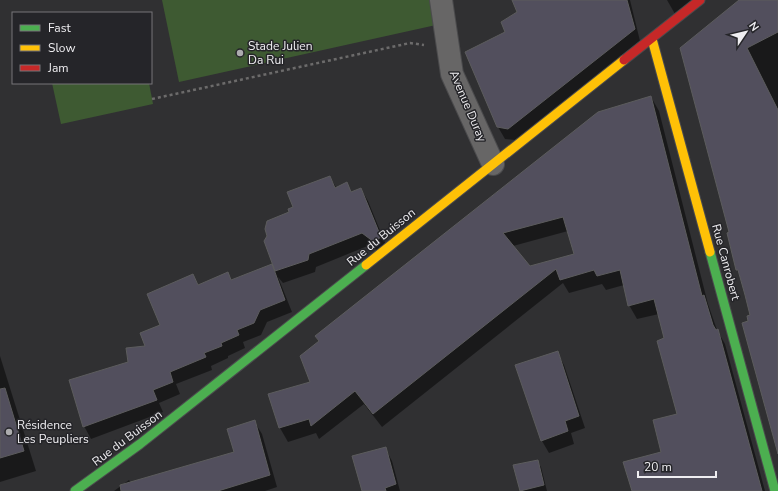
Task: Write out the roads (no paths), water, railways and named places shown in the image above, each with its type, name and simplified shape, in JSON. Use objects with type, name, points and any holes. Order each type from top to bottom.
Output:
[{"type":"street","name":"Avenue Duray","points":[[441,0],[452,74],[492,164]]},
{"type":"street","name":"Rue du Buisson","points":[[75,491],[176,415],[700,0]]},
{"type":"street","name":"Rue Canrobert","points":[[652,39],[775,491]]},
{"type":"place","name":"Stade Julien Da Rui","points":[[240,53]]},
{"type":"place","name":"Résidence Les Peupliers","points":[[9,432]]}]
